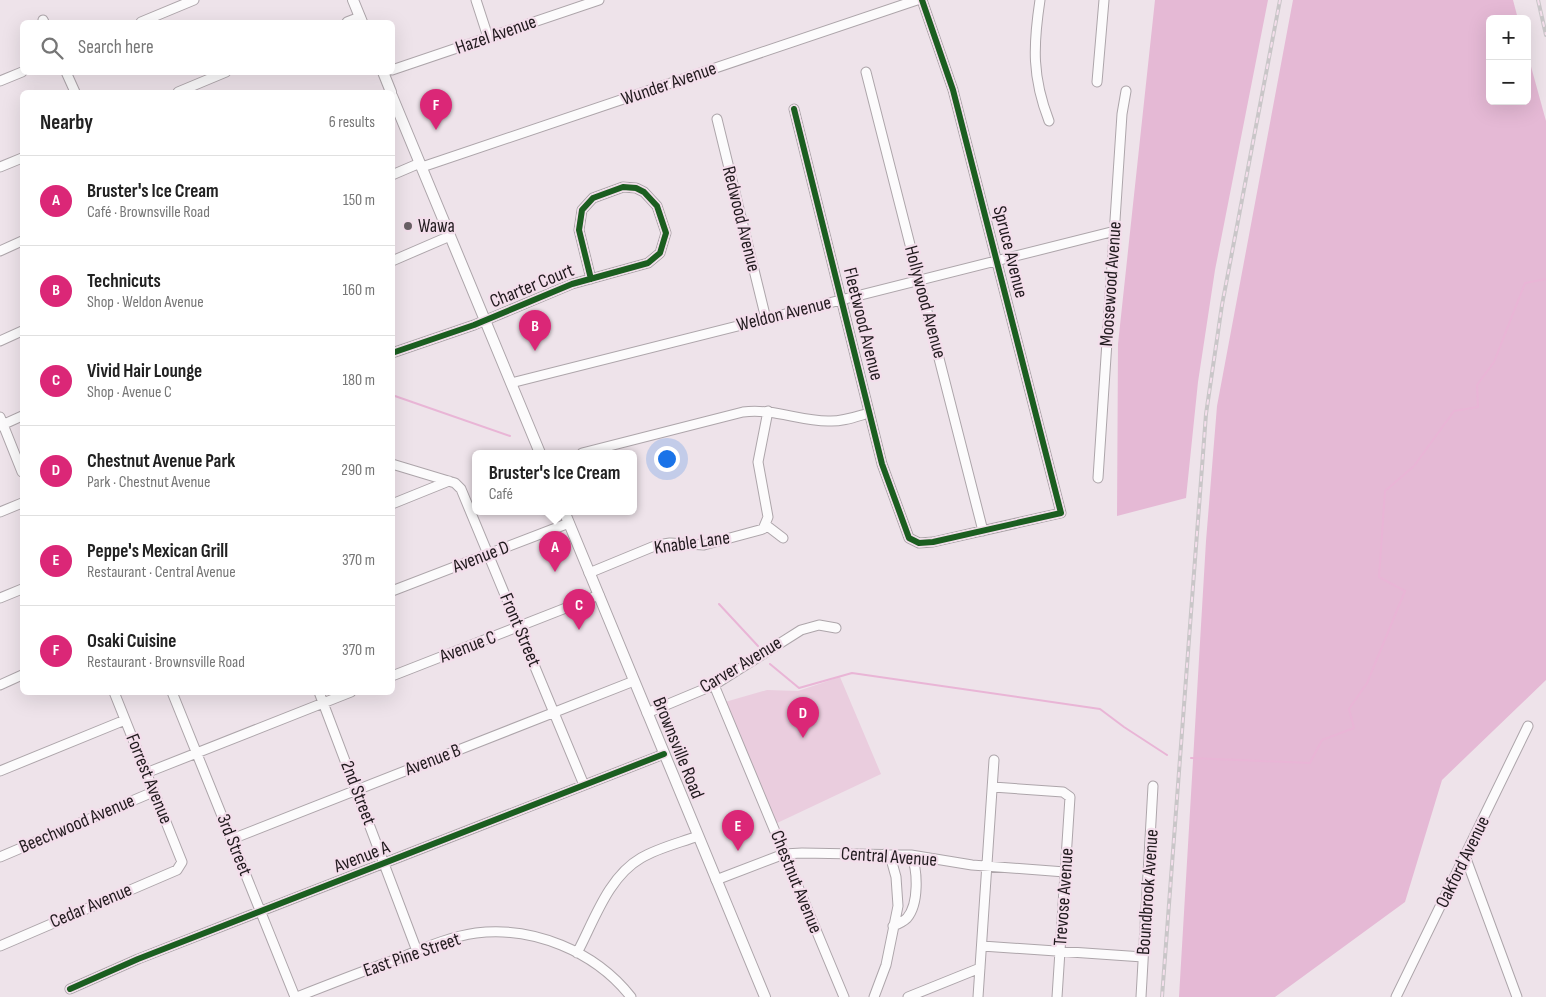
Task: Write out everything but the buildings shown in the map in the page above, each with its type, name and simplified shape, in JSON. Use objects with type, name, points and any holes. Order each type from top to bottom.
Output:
[{"type":"street","points":[[146,20],[194,0]]},
{"type":"street","points":[[353,0],[361,20]]},
{"type":"street","points":[[476,0],[488,37]]},
{"type":"street","name":"Hazel Avenue","points":[[395,69],[599,0]]},
{"type":"street","name":"Wunder Avenue","points":[[395,174],[917,0]]},
{"type":"street","name":"Spruce Avenue","points":[[922,0],[953,90],[1061,513],[983,532]]},
{"type":"street","points":[[1040,0],[1034,43],[1034,63],[1039,92],[1049,121]]},
{"type":"street","points":[[1097,82],[1104,0]]},
{"type":"street","name":"Hollywood Avenue","points":[[866,72],[983,532]]},
{"type":"street","points":[[0,82],[20,73]]},
{"type":"street","points":[[67,75],[74,90]]},
{"type":"street","points":[[183,90],[219,75]]},
{"type":"street","points":[[387,75],[389,90]]},
{"type":"street","name":"Moosewood Avenue","points":[[1098,478],[1122,114],[1126,91]]},
{"type":"street","points":[[395,105],[539,450]]},
{"type":"street","name":"Fleetwood Avenue","points":[[794,109],[869,413],[888,484],[907,535],[913,542],[933,542],[983,532]]},
{"type":"street","name":"Redwood Avenue","points":[[717,119],[766,319]]},
{"type":"street","points":[[0,167],[20,159]]},
{"type":"street","name":"Charter Court","points":[[395,353],[485,321],[560,288],[643,266],[660,253],[665,240],[665,226],[654,202],[644,192],[636,188],[623,187],[593,198],[582,210],[578,230],[590,279]]},
{"type":"street","name":"Weldon Avenue","points":[[511,383],[1115,231]]},
{"type":"street","points":[[395,260],[450,236]]},
{"type":"street","points":[[0,251],[20,242]]},
{"type":"street","points":[[0,340],[20,332]]},
{"type":"street","points":[[594,450],[743,412],[768,411],[828,422],[849,419],[869,413]]},
{"type":"street","points":[[768,411],[758,462],[768,517],[766,526],[783,538]]},
{"type":"street","points":[[20,417],[1,423],[20,467]]},
{"type":"street","points":[[395,465],[449,481]]},
{"type":"street","points":[[395,503],[449,481]]},
{"type":"street","name":"Front Street","points":[[449,481],[455,483],[461,489],[584,785]]},
{"type":"street","points":[[0,512],[20,504]]},
{"type":"street","name":"Brownsville Road","points":[[566,515],[764,997]]},
{"type":"street","name":"Avenue D","points":[[395,590],[569,523]]},
{"type":"street","name":"Knable Lane","points":[[589,572],[657,546],[670,543],[704,546],[759,531],[766,526]]},
{"type":"street","points":[[0,598],[20,590]]},
{"type":"street","name":"Avenue C","points":[[395,675],[519,628],[598,595]]},
{"type":"street","name":"Carver Avenue","points":[[647,713],[714,685],[801,630],[819,625],[836,628]]},
{"type":"street","points":[[0,685],[20,676]]},
{"type":"street","name":"Avenue B","points":[[232,839],[634,681]]},
{"type":"street","name":"Chestnut Avenue","points":[[714,685],[844,997]]},
{"type":"street","name":"Forrest Avenue","points":[[115,695],[182,865]]},
{"type":"street","name":"3rd Street","points":[[173,695],[260,913],[296,997]]},
{"type":"street","name":"2nd Street","points":[[320,695],[386,864],[417,951]]},
{"type":"street","points":[[196,753],[344,695]]},
{"type":"street","points":[[0,771],[125,720]]},
{"type":"street","name":"Oakford Avenue","points":[[1396,997],[1528,726]]},
{"type":"street","name":"Beechwood Avenue","points":[[146,773],[196,753]]},
{"type":"street","name":"Avenue A","points":[[70,989],[138,959],[386,864],[664,754]]},
{"type":"street","points":[[978,997],[994,760]]},
{"type":"street","name":"Boundbrook Avenue","points":[[1141,997],[1152,786]]},
{"type":"street","name":"Trevose Avenue","points":[[993,787],[1063,792],[1070,797],[1057,997]]},
{"type":"street","name":"Beechwood Avenue","points":[[0,856],[153,792]]},
{"type":"street","points":[[577,953],[610,890],[624,871],[648,854],[698,836]]},
{"type":"street","name":"Central Avenue","points":[[716,880],[784,854],[911,855],[987,866],[1065,872]]},
{"type":"street","points":[[874,997],[886,965],[898,906],[898,887],[891,859],[885,854]]},
{"type":"street","points":[[893,926],[907,918],[913,905],[915,863],[911,855]]},
{"type":"street","points":[[1464,856],[1517,997]]},
{"type":"street","name":"Cedar Avenue","points":[[0,946],[178,870],[182,865]]},
{"type":"street","name":"East Pine Street","points":[[296,997],[457,937],[497,932],[542,938],[577,953],[612,976],[631,997]]},
{"type":"street","points":[[982,946],[1143,958]]},
{"type":"street","points":[[908,997],[980,968]]},
{"type":"shaded area","points":[[1155,0],[1268,0],[1215,270],[1198,382],[1186,498],[1117,516],[1118,344]]},
{"type":"shaded area","points":[[1293,0],[1513,0],[1517,15],[1486,15],[1486,105],[1531,105],[1531,67],[1546,121],[1546,680],[1442,780],[1405,902],[1275,997],[1179,997],[1206,541],[1217,406]]},
{"type":"shaded area","points":[[840,677],[881,774],[775,824],[725,702],[767,690],[798,691]]},
{"type":"waterway","points":[[1191,758],[1310,763],[1322,740],[1354,728],[1349,709],[1367,683],[1405,591],[1379,577],[1385,491],[1414,466],[1454,411],[1478,407],[1477,385],[1494,362],[1525,283],[1546,279]]},
{"type":"waterway","points":[[395,396],[510,436]]},
{"type":"waterway","points":[[719,604],[758,646]]},
{"type":"waterway","points":[[770,664],[799,688],[852,673],[1100,709],[1167,755]]},
{"type":"railway","points":[[1162,997],[1206,414],[1222,305],[1280,0]]},
{"type":"railway","points":[[1538,0],[1546,35]]},
{"type":"cycle path","points":[[794,109],[882,464],[909,538],[919,543],[933,542],[1061,513],[953,90],[922,0]]},
{"type":"cycle path","points":[[623,187],[636,188],[644,192],[657,206],[666,233],[660,253],[648,263],[591,279],[579,230],[582,210],[593,198],[623,187]]},
{"type":"cycle path","points":[[395,352],[474,325],[572,284],[591,279]]},
{"type":"cycle path","points":[[70,989],[138,959],[664,754]]},
{"type":"place","name":"Osaki Cuisine","points":[[436,130]]},
{"type":"place","name":"Wawa","points":[[408,226]]},
{"type":"place","name":"Technicuts","points":[[535,351]]},
{"type":"place","name":"Bruster's Ice Cream","points":[[555,572]]},
{"type":"place","name":"Vivid Hair Lounge","points":[[579,630]]},
{"type":"place","name":"Chestnut Avenue Park","points":[[803,738]]},
{"type":"place","name":"Peppe's Mexican Grill","points":[[738,851]]}]
